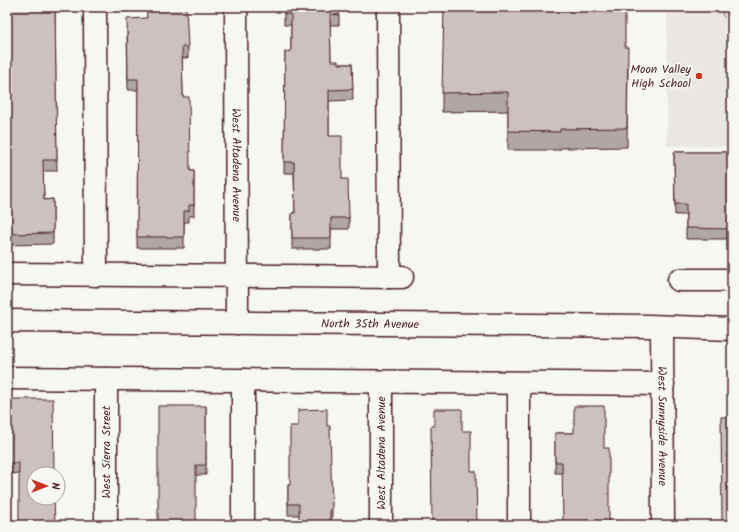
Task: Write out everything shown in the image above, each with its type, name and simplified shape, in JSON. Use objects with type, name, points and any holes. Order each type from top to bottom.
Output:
[{"type":"street","points":[[95,7],[96,275]]},
{"type":"street","name":"West Altadena Avenue","points":[[236,7],[237,323]]},
{"type":"street","points":[[7,274],[396,277],[388,7]]},
{"type":"street","points":[[679,280],[732,280]]},
{"type":"street","name":"North 35th Avenue","points":[[7,320],[641,326],[662,328],[732,329]]},
{"type":"street","name":"West Sunnyside Avenue","points":[[662,328],[663,525]]},
{"type":"street","points":[[7,378],[663,384]]},
{"type":"street","name":"West Sierra Street","points":[[106,379],[106,525]]},
{"type":"street","points":[[243,380],[243,525]]},
{"type":"street","name":"West Altadena Avenue","points":[[381,382],[381,525]]},
{"type":"street","points":[[519,383],[519,525]]},
{"type":"shaded area","name":"Moon Valley High School","points":[[667,7],[732,7],[732,146],[667,146]]},
{"type":"shaded area","points":[[722,7],[732,7],[732,25],[722,15]]},
{"type":"building","points":[[7,7],[55,7],[57,160],[43,160],[44,200],[53,199],[53,233],[7,234]]},
{"type":"building","points":[[146,7],[186,7],[188,47],[182,47],[183,97],[189,97],[190,171],[194,171],[194,205],[189,205],[189,211],[184,211],[184,237],[137,237],[138,79],[128,79],[127,19],[147,18]]},
{"type":"building","points":[[284,7],[339,7],[339,15],[330,14],[331,61],[338,61],[338,64],[352,64],[353,89],[329,90],[329,136],[342,136],[342,179],[348,179],[349,218],[331,218],[331,238],[292,238],[292,213],[295,213],[294,162],[284,162],[285,52],[291,51],[291,14],[284,14]]},
{"type":"building","points":[[444,7],[625,7],[625,47],[628,47],[627,128],[560,129],[560,132],[508,131],[508,92],[442,93]]},
{"type":"building","points":[[674,152],[732,152],[732,229],[686,228],[686,204],[675,204]]},
{"type":"building","points":[[7,399],[53,399],[54,466],[26,466],[26,506],[54,506],[55,525],[19,525],[19,463],[7,463]]},
{"type":"building","points":[[158,406],[206,406],[206,465],[196,465],[196,525],[158,525]]},
{"type":"building","points":[[574,406],[604,406],[604,448],[609,448],[609,525],[563,525],[562,462],[555,462],[555,433],[574,433]]},
{"type":"building","points":[[327,409],[327,426],[330,426],[332,509],[330,509],[330,525],[299,525],[299,504],[288,504],[288,485],[290,485],[290,426],[298,426],[298,410]]},
{"type":"building","points":[[434,409],[462,409],[462,431],[471,431],[471,471],[476,471],[477,525],[432,525],[431,426],[434,426]]},
{"type":"building","points":[[721,417],[732,417],[732,525],[722,525]]},
{"type":"place","name":"Moon Valley High School","points":[[699,76]]}]
